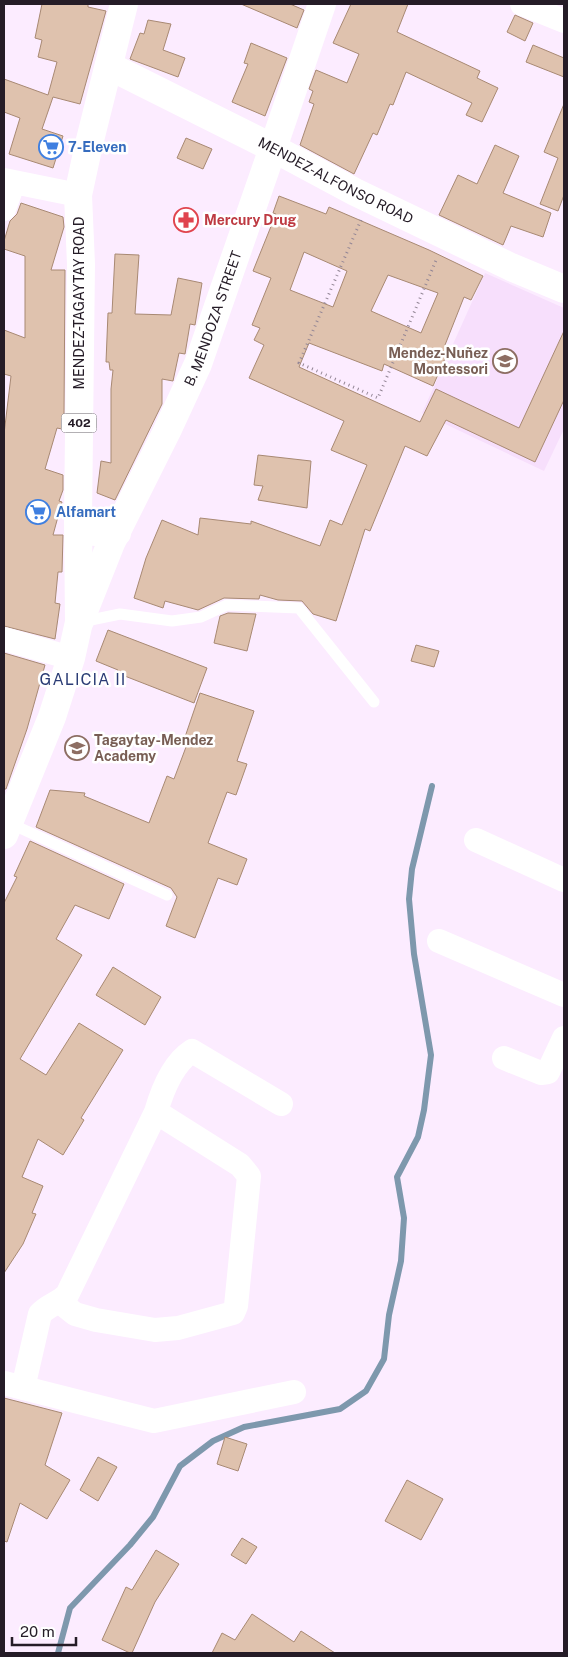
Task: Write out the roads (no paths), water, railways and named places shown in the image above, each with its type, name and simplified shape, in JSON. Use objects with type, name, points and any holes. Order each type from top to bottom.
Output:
[{"type":"main road","name":"MENDEZ-TAGAYTAY ROAD","points":[[7,829],[52,717],[71,658],[79,622],[80,264],[78,196],[88,144],[124,4]]},
{"type":"main road","name":"B. MENDOZA STREET","points":[[79,622],[99,570],[198,364],[322,4]]},
{"type":"main road","name":"MENDEZ-ALFONSO ROAD","points":[[109,66],[446,236],[564,289]]},
{"type":"main road","points":[[78,520],[95,532],[117,533]]},
{"type":"street","points":[[522,4],[564,21]]},
{"type":"street","points":[[4,209],[9,182],[78,196]]},
{"type":"street","points":[[4,640],[71,658]]},
{"type":"street","points":[[476,840],[564,880]]},
{"type":"street","points":[[439,941],[564,995]]},
{"type":"street","points":[[504,1058],[541,1073],[548,1072],[564,1040]]},
{"type":"street","points":[[281,1104],[192,1051],[184,1056],[167,1082],[156,1112],[68,1295],[60,1302],[46,1307],[40,1314],[13,1386],[154,1421],[294,1392]]},
{"type":"street","points":[[60,1302],[75,1314],[155,1330],[178,1328],[233,1313],[236,1306],[249,1176],[240,1165],[156,1112]]},
{"type":"lane","points":[[79,622],[120,614],[172,620],[201,617],[227,605],[299,608],[374,702]]},
{"type":"lane","points":[[7,829],[167,895]]},
{"type":"waterway","points":[[58,1653],[70,1608],[130,1545],[153,1517],[180,1466],[213,1441],[244,1427],[340,1409],[366,1391],[384,1359],[389,1315],[401,1261],[404,1218],[397,1177],[418,1137],[424,1110],[431,1055],[414,954],[409,899],[412,869],[432,786]]},
{"type":"place","name":"7-Eleven","points":[[51,147]]},
{"type":"place","name":"Mercury Drug","points":[[186,220]]},
{"type":"place","name":"Mendez-Nuñez Montessori","points":[[505,361]]},
{"type":"place","name":"Alfamart","points":[[38,512]]},
{"type":"place","name":"Tagaytay-Mendez Academy","points":[[77,748]]},
{"type":"district","name":"GALICIA II","points":[[83,679]]}]
